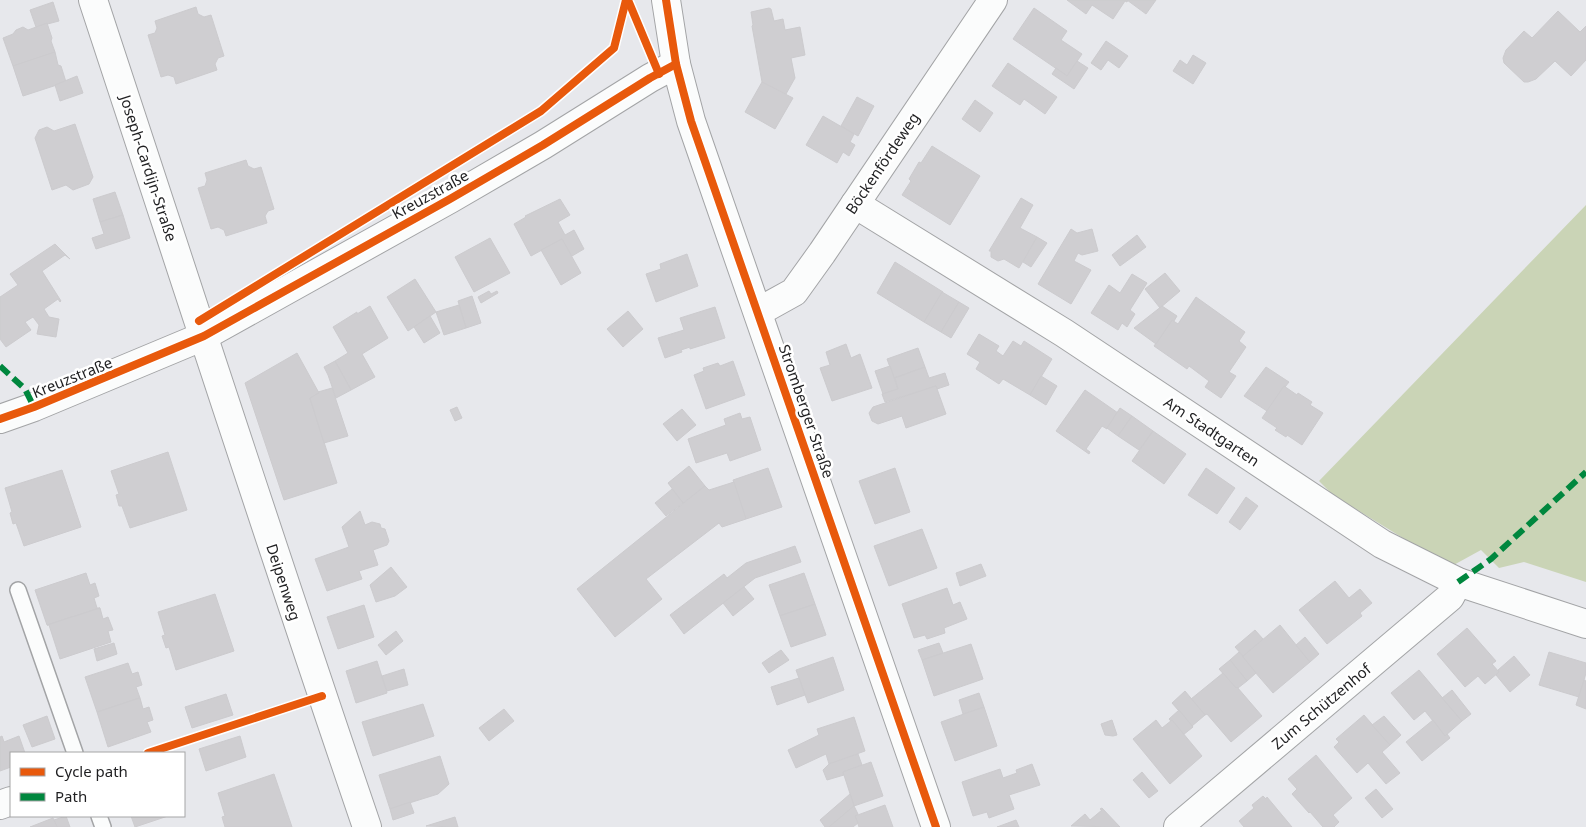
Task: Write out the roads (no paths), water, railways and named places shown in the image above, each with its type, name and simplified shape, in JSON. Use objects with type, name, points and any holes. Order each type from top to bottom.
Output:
[{"type":"street","name":"Joseph-Cardijn-Straße","points":[[93,0],[204,336]]},
{"type":"street","name":"Stromberger Straße","points":[[666,0],[676,64],[691,121],[936,827]]},
{"type":"street","name":"Böckenfördeweg","points":[[758,312],[794,292],[993,0]]},
{"type":"street","name":"Kreuzstraße","points":[[0,419],[34,407],[204,336],[450,199],[676,64]]},
{"type":"street","name":"Am Stadtgarten","points":[[855,204],[1064,333],[1382,544],[1458,582],[1586,624]]},
{"type":"street","name":"Deipenweg","points":[[204,336],[367,827]]},
{"type":"street","name":"Zum Schützenhof","points":[[1178,827],[1450,597],[1458,582]]},
{"type":"lane","points":[[18,590],[75,752]]}]
